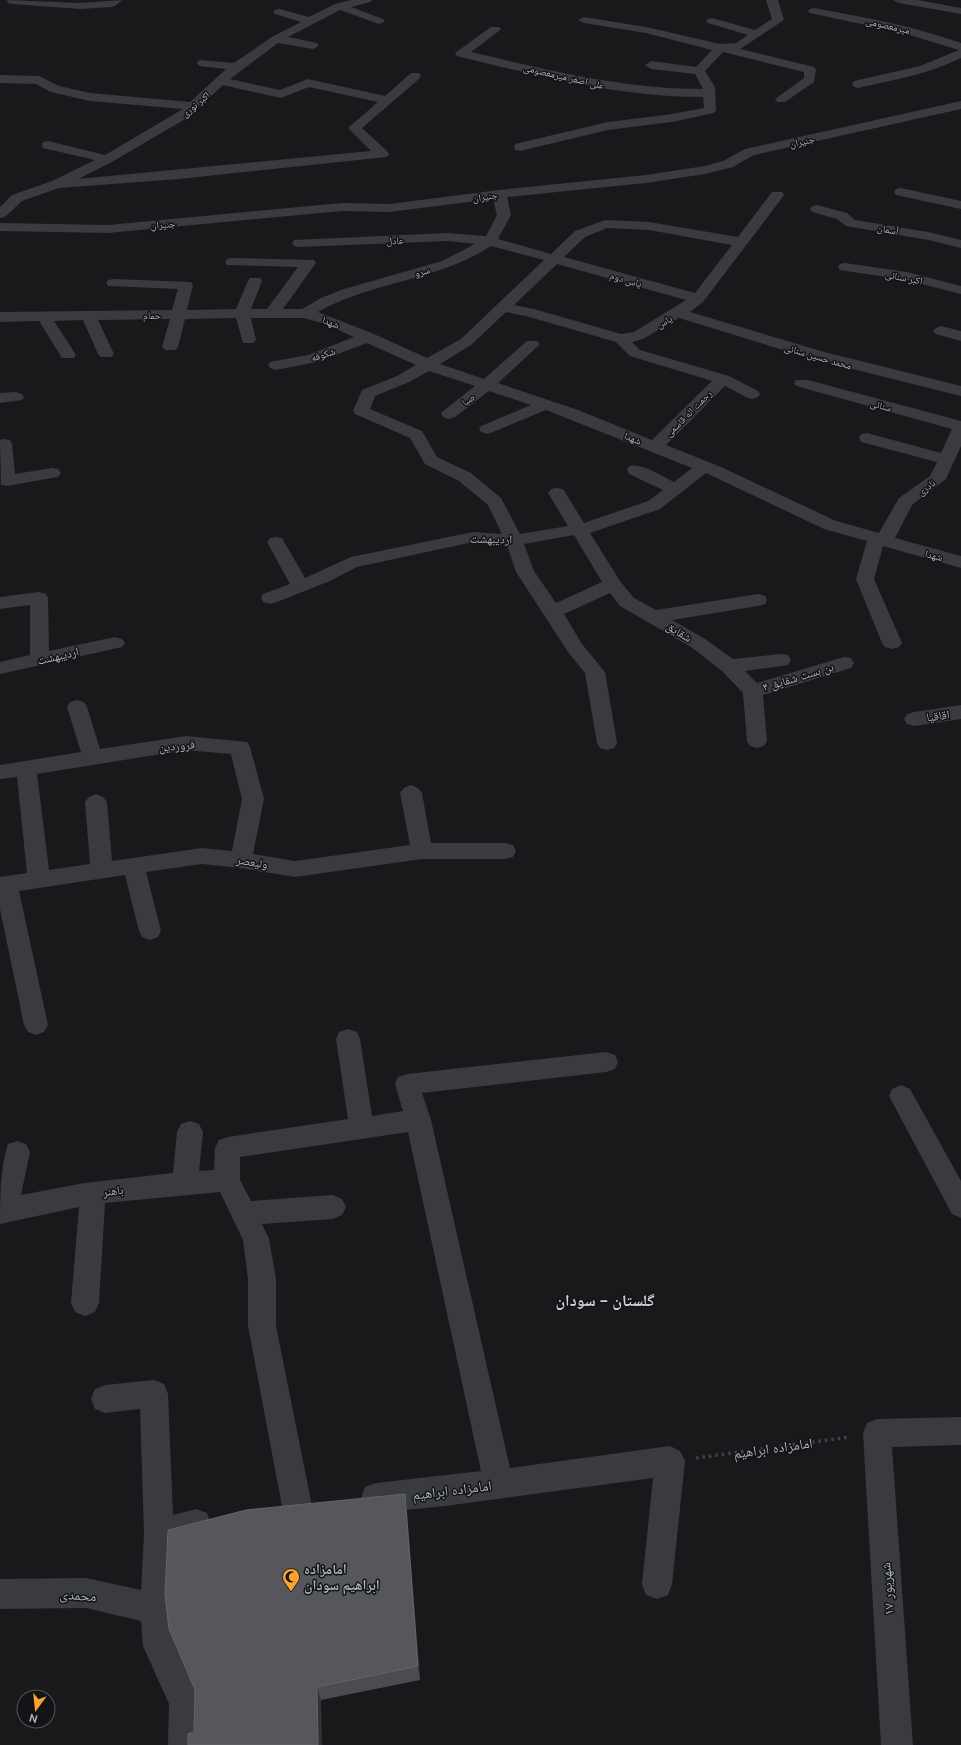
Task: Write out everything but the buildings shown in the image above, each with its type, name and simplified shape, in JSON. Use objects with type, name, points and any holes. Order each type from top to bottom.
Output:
[{"type":"street","points":[[12,1],[80,6],[111,4],[116,0]]},
{"type":"street","name":"اکبر نوری","points":[[0,214],[11,196],[57,184],[107,159],[183,115],[236,68],[276,39],[339,6],[363,0]]},
{"type":"street","points":[[699,70],[720,48],[739,46],[778,20],[772,0]]},
{"type":"street","points":[[905,1],[961,11]]},
{"type":"street","points":[[339,6],[379,21]]},
{"type":"street","name":"میرمعصومی","points":[[814,11],[888,25],[930,35],[961,47]]},
{"type":"street","points":[[279,12],[311,21]]},
{"type":"street","points":[[584,20],[646,30],[810,70],[810,79],[781,99]]},
{"type":"street","points":[[712,21],[757,34]]},
{"type":"street","name":"علی اصغر میرمعصومی","points":[[495,29],[461,53],[584,82],[672,93],[709,93]]},
{"type":"street","points":[[276,39],[313,45]]},
{"type":"street","points":[[858,84],[913,72],[947,61],[961,53]]},
{"type":"street","points":[[203,63],[236,68]]},
{"type":"street","points":[[651,65],[699,70]]},
{"type":"street","points":[[520,147],[608,126],[672,118],[710,110],[709,87],[699,70]]},
{"type":"street","points":[[57,184],[128,180],[280,163],[382,154],[354,128],[415,76]]},
{"type":"street","points":[[0,79],[39,80],[55,89],[90,97],[194,106]]},
{"type":"street","points":[[221,81],[281,94],[308,83],[387,100]]},
{"type":"street","points":[[192,92],[208,94]]},
{"type":"street","name":"جنیران","points":[[0,227],[108,229],[248,221],[342,207],[389,208],[499,194],[646,179],[705,170],[728,164],[750,152],[961,105]]},
{"type":"street","points":[[48,146],[107,159]]},
{"type":"street","points":[[901,192],[961,205]]},
{"type":"street","points":[[490,241],[504,215],[499,194]]},
{"type":"street","name":"یاس","points":[[502,307],[530,312],[566,324],[621,339],[638,336],[678,314],[698,299],[777,195]]},
{"type":"street","points":[[342,207],[358,242]]},
{"type":"street","name":"آسمان","points":[[817,209],[842,216],[851,223],[928,236],[961,244]]},
{"type":"street","points":[[607,743],[595,672],[575,648],[553,612],[524,572],[514,540],[495,502],[465,477],[431,460],[416,435],[361,411],[368,393],[404,379],[466,342],[580,234],[605,224],[649,226],[741,242]]},
{"type":"street","name":"عادل","points":[[299,243],[358,242],[448,237],[490,241],[554,258]]},
{"type":"street","name":"سرو","points":[[305,313],[317,305],[378,283],[456,261],[490,241]]},
{"type":"street","points":[[272,313],[309,263],[327,242]]},
{"type":"street","name":"یاس دوم","points":[[554,258],[698,299]]},
{"type":"street","points":[[232,262],[309,263]]},
{"type":"street","name":"اکبر سنائی","points":[[845,267],[907,276],[961,290]]},
{"type":"street","points":[[248,340],[242,313],[255,281]]},
{"type":"street","points":[[113,282],[186,285],[177,314],[170,347]]},
{"type":"street","name":"حمام","points":[[0,316],[44,317],[305,313]]},
{"type":"street","name":"شهدا","points":[[305,313],[330,321],[429,364],[572,413],[704,467],[830,525],[961,562]]},
{"type":"street","name":"محمد حسین سنائی","points":[[678,314],[724,329],[876,372],[961,391]]},
{"type":"street","points":[[89,316],[106,354]]},
{"type":"street","points":[[44,317],[68,355]]},
{"type":"street","points":[[941,331],[961,336]]},
{"type":"street","name":"شکوفه","points":[[276,365],[311,359],[368,337]]},
{"type":"street","points":[[621,339],[635,353],[723,379],[752,394]]},
{"type":"street","name":"صبا","points":[[449,414],[487,385],[532,344]]},
{"type":"street","name":"رحمت اله قاسمی","points":[[654,447],[723,379]]},
{"type":"street","name":"سنائی","points":[[802,383],[961,427]]},
{"type":"street","points":[[0,398],[16,397]]},
{"type":"street","points":[[487,430],[546,404]]},
{"type":"street","name":"نادری","points":[[892,643],[865,579],[880,540],[905,502],[937,479],[961,427]]},
{"type":"street","points":[[867,438],[946,459]]},
{"type":"street","points":[[0,445],[4,444],[7,481],[52,473]]},
{"type":"street","name":"اردیبهشت","points":[[270,598],[324,577],[351,563],[474,537],[514,540],[582,531],[654,505],[704,467]]},
{"type":"street","points":[[635,470],[676,489]]},
{"type":"street","name":"شقایق","points":[[557,493],[582,531],[613,584],[627,602],[698,643],[729,666],[753,691]]},
{"type":"street","points":[[276,542],[300,586]]},
{"type":"street","points":[[553,612],[613,584]]},
{"type":"street","points":[[0,603],[39,598],[40,660]]},
{"type":"street","points":[[653,617],[758,600]]},
{"type":"street","name":"اردیبهشت","points":[[0,668],[115,643]]},
{"type":"street","points":[[729,666],[781,660]]},
{"type":"street","name":"بن بست شقایق ۴","points":[[753,691],[844,663]]},
{"type":"street","points":[[753,691],[757,741]]},
{"type":"street","points":[[77,707],[93,758]]},
{"type":"street","name":"اقاقیا","points":[[914,719],[961,712]]},
{"type":"street","name":"فروردین","points":[[0,772],[186,743],[240,747],[253,799],[241,860]]},
{"type":"street","points":[[26,767],[39,880]]},
{"type":"street","points":[[411,794],[422,851]]},
{"type":"street","points":[[96,802],[102,871]]},
{"type":"street","name":"ولیعصر","points":[[3,885],[202,856],[241,860],[295,869],[422,851],[505,851]]},
{"type":"street","points":[[134,866],[150,931]]},
{"type":"street","points":[[3,885],[36,1025]]},
{"type":"street","points":[[348,1039],[362,1129]]},
{"type":"street","points":[[499,1484],[418,1120],[407,1084],[606,1062]]},
{"type":"street","points":[[901,1096],[961,1206]]},
{"type":"street","points":[[297,1506],[262,1326],[262,1279],[256,1239],[227,1180],[228,1148],[418,1120]]},
{"type":"street","points":[[185,1184],[190,1132]]},
{"type":"street","points":[[2,1211],[17,1152]]},
{"type":"street","name":"باهنر","points":[[2,1211],[46,1200],[227,1180]]},
{"type":"street","points":[[85,1303],[93,1194]]},
{"type":"street","points":[[244,1213],[333,1207]]},
{"type":"street","points":[[105,1399],[154,1394],[159,1534],[155,1609],[159,1646],[185,1703],[184,1745]]},
{"type":"street","points":[[877,1433],[961,1431]]},
{"type":"street","name":"۱۷ شهریور","points":[[877,1433],[897,1745]]},
{"type":"street","points":[[657,1584],[670,1461]]},
{"type":"street","name":"امامزاده ابراهیم","points":[[351,1500],[499,1484],[670,1461]]},
{"type":"street","points":[[159,1534],[220,1518]]},
{"type":"street","name":"محمدی","points":[[0,1594],[86,1593],[155,1609]]},
{"type":"path","name":"امامزاده ابراهیم","points":[[670,1461],[877,1433]]},
{"type":"place","name":"امامزاده ابراهیم سودان","points":[[291,1592]]},
{"type":"district","name":"گلستان - سودان","points":[[605,1300]]}]
